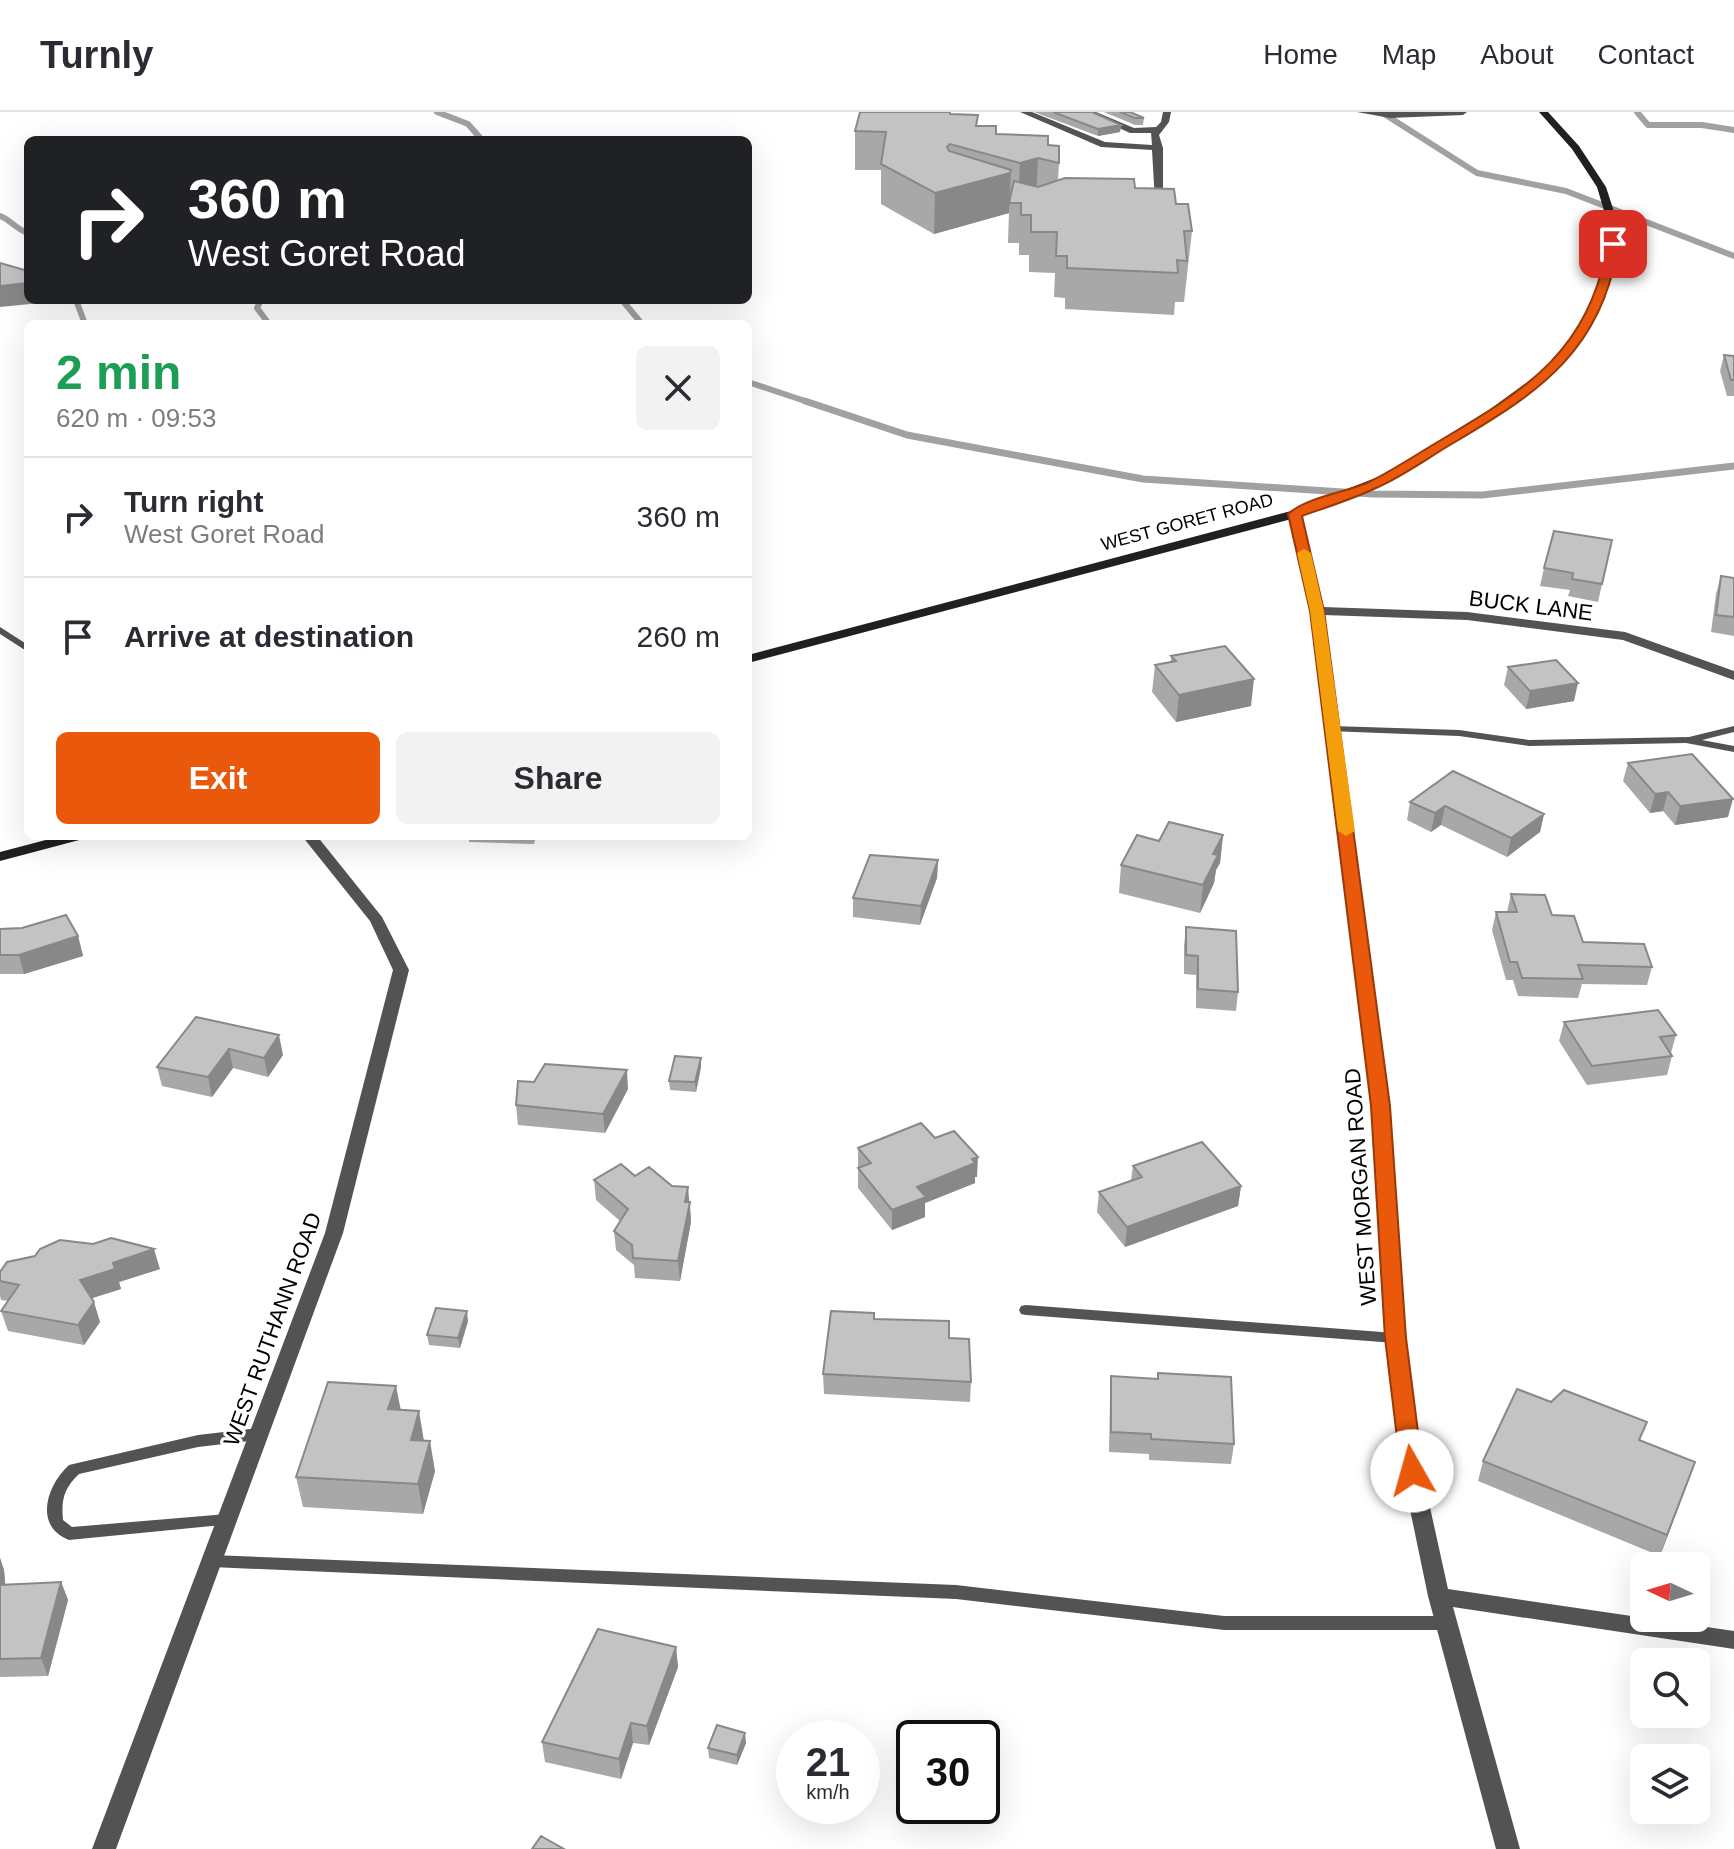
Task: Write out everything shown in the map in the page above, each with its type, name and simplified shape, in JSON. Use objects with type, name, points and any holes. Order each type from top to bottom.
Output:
[{"type":"street","points":[[1024,112],[1094,142],[1158,148]]},
{"type":"street","points":[[1088,112],[1133,131],[1158,130]]},
{"type":"street","points":[[1167,112],[1165,122],[1154,135],[1158,148],[1158,196],[1160,202],[1173,210]]},
{"type":"street","points":[[1361,112],[1399,115],[1463,112]]},
{"type":"street","name":"WEST GORET ROAD","points":[[752,658],[1295,514],[1373,485],[1514,402],[1551,370],[1576,340],[1594,311],[1607,279],[1613,244],[1612,219],[1601,188],[1582,154],[1543,112]]},
{"type":"street","points":[[1144,197],[1158,196]]},
{"type":"street","name":"WEST MORGAN ROAD","points":[[1295,514],[1317,611],[1380,1106],[1395,1338],[1412,1471],[1439,1596],[1508,1849]]},
{"type":"street","name":"BUCK LANE","points":[[1317,611],[1467,616],[1625,636],[1734,676]]},
{"type":"street","points":[[0,857],[63,840]]},
{"type":"street","name":"WEST RUTHANN ROAD","points":[[104,1849],[334,1233],[401,970],[377,920],[312,840]]},
{"type":"street","points":[[1439,1596],[1734,1640]]},
{"type":"lane","points":[[0,630],[24,646]]},
{"type":"lane","points":[[1332,729],[1459,733],[1529,743],[1686,740],[1734,749]]},
{"type":"lane","points":[[1686,740],[1734,729]]},
{"type":"lane","points":[[1026,1310],[1395,1338]]},
{"type":"lane","points":[[227,1520],[69,1534],[56,1523],[52,1503],[59,1482],[74,1469],[198,1441],[259,1434]]},
{"type":"lane","points":[[212,1561],[956,1592],[1224,1623],[1446,1623]]},
{"type":"building","points":[[860,112],[978,115],[976,126],[996,126],[996,134],[1048,136],[1048,145],[1059,146],[1059,163],[1038,158],[1020,163],[950,144],[947,147],[949,151],[1011,170],[1010,173],[935,193],[881,164],[886,132],[855,131]]},
{"type":"building","points":[[1053,112],[1092,112],[1121,125],[1098,129]]},
{"type":"building","points":[[1120,112],[1130,112],[1144,118],[1135,118]]},
{"type":"building","points":[[1065,178],[1134,179],[1135,188],[1174,189],[1176,204],[1188,204],[1192,231],[1184,231],[1187,261],[1177,260],[1178,273],[1067,268],[1067,256],[1056,256],[1057,232],[1031,232],[1031,215],[1021,215],[1021,203],[1009,203],[1014,181],[1038,187]]},
{"type":"building","points":[[0,263],[24,270],[24,283],[0,286]]},
{"type":"building","points":[[1724,355],[1734,356],[1734,380],[1731,380]]},
{"type":"building","points":[[1554,531],[1612,540],[1602,584],[1572,579],[1573,573],[1544,568]]},
{"type":"building","points":[[1721,576],[1734,578],[1734,617],[1716,615]]},
{"type":"building","points":[[1225,646],[1254,679],[1179,695],[1155,665],[1176,661],[1171,656]]},
{"type":"building","points":[[1556,660],[1578,683],[1530,691],[1508,667]]},
{"type":"building","points":[[1692,754],[1733,799],[1680,806],[1668,792],[1655,794],[1628,763]]},
{"type":"building","points":[[1453,771],[1544,814],[1511,838],[1445,806],[1435,813],[1410,802]]},
{"type":"building","points":[[1169,822],[1223,835],[1213,854],[1218,855],[1203,885],[1121,865],[1137,835],[1159,841]]},
{"type":"building","points":[[870,855],[938,860],[921,906],[853,898]]},
{"type":"building","points":[[1511,894],[1545,895],[1552,915],[1574,916],[1583,942],[1644,944],[1652,967],[1578,965],[1583,979],[1522,978],[1517,962],[1510,962],[1496,912],[1517,912]]},
{"type":"building","points":[[66,915],[78,936],[19,955],[0,955],[0,929],[22,928]]},
{"type":"building","points":[[1186,927],[1236,931],[1238,992],[1198,989],[1198,956],[1186,955]]},
{"type":"building","points":[[1658,1010],[1676,1035],[1660,1037],[1672,1056],[1592,1066],[1564,1022]]},
{"type":"building","points":[[196,1017],[279,1035],[264,1058],[229,1049],[208,1077],[157,1067]]},
{"type":"building","points":[[675,1056],[701,1058],[695,1082],[669,1081]]},
{"type":"building","points":[[545,1064],[627,1070],[603,1114],[516,1105],[518,1081],[534,1082]]},
{"type":"building","points":[[921,1123],[935,1138],[954,1131],[978,1157],[972,1159],[975,1163],[917,1187],[926,1197],[892,1210],[858,1168],[871,1163],[858,1148]]},
{"type":"building","points":[[1202,1142],[1241,1186],[1127,1227],[1099,1192],[1142,1177],[1133,1166]]},
{"type":"building","points":[[621,1164],[635,1176],[649,1167],[672,1186],[688,1187],[685,1202],[690,1202],[678,1261],[633,1258],[632,1245],[614,1231],[628,1209],[594,1180]]},
{"type":"building","points":[[111,1238],[154,1249],[113,1263],[115,1269],[80,1280],[94,1302],[78,1325],[1,1311],[19,1285],[0,1281],[0,1272],[7,1262],[35,1256],[40,1249],[60,1240],[93,1244]]},
{"type":"building","points":[[436,1308],[467,1311],[458,1338],[427,1335]]},
{"type":"building","points":[[831,1311],[874,1313],[874,1319],[949,1321],[949,1338],[969,1339],[971,1382],[823,1374]]},
{"type":"building","points":[[1158,1373],[1231,1377],[1234,1444],[1151,1439],[1151,1434],[1111,1432],[1111,1376],[1158,1379]]},
{"type":"building","points":[[328,1382],[396,1386],[388,1409],[419,1411],[411,1440],[430,1441],[418,1484],[296,1477]]},
{"type":"building","points":[[1517,1389],[1551,1402],[1564,1390],[1647,1422],[1639,1440],[1695,1462],[1667,1535],[1483,1461]]},
{"type":"building","points":[[61,1582],[41,1658],[0,1659],[0,1585]]},
{"type":"building","points":[[598,1629],[676,1647],[647,1726],[631,1723],[619,1759],[542,1742]]},
{"type":"building","points":[[717,1725],[745,1733],[737,1755],[708,1748]]},
{"type":"building","points":[[541,1836],[564,1849],[532,1849]]},
{"type":"waterway","points":[[437,112],[468,124],[478,136]]},
{"type":"waterway","points":[[1381,112],[1477,173],[1566,191],[1734,256]]},
{"type":"waterway","points":[[1637,112],[1648,125],[1702,125],[1734,130]]},
{"type":"waterway","points":[[0,216],[24,231]]},
{"type":"waterway","points":[[78,304],[84,320]]},
{"type":"waterway","points":[[259,304],[257,308],[266,320]]},
{"type":"waterway","points":[[625,304],[639,320]]},
{"type":"waterway","points":[[752,383],[907,435],[1143,479],[1373,494],[1482,495],[1734,466]]},
{"type":"slow traffic","points":[[1304,553],[1317,611],[1346,831]]},
{"type":"route","points":[[1412,1471],[1395,1338],[1380,1106],[1317,611],[1295,514],[1373,485],[1514,402],[1551,370],[1576,340],[1594,311],[1607,279],[1613,244]]}]
